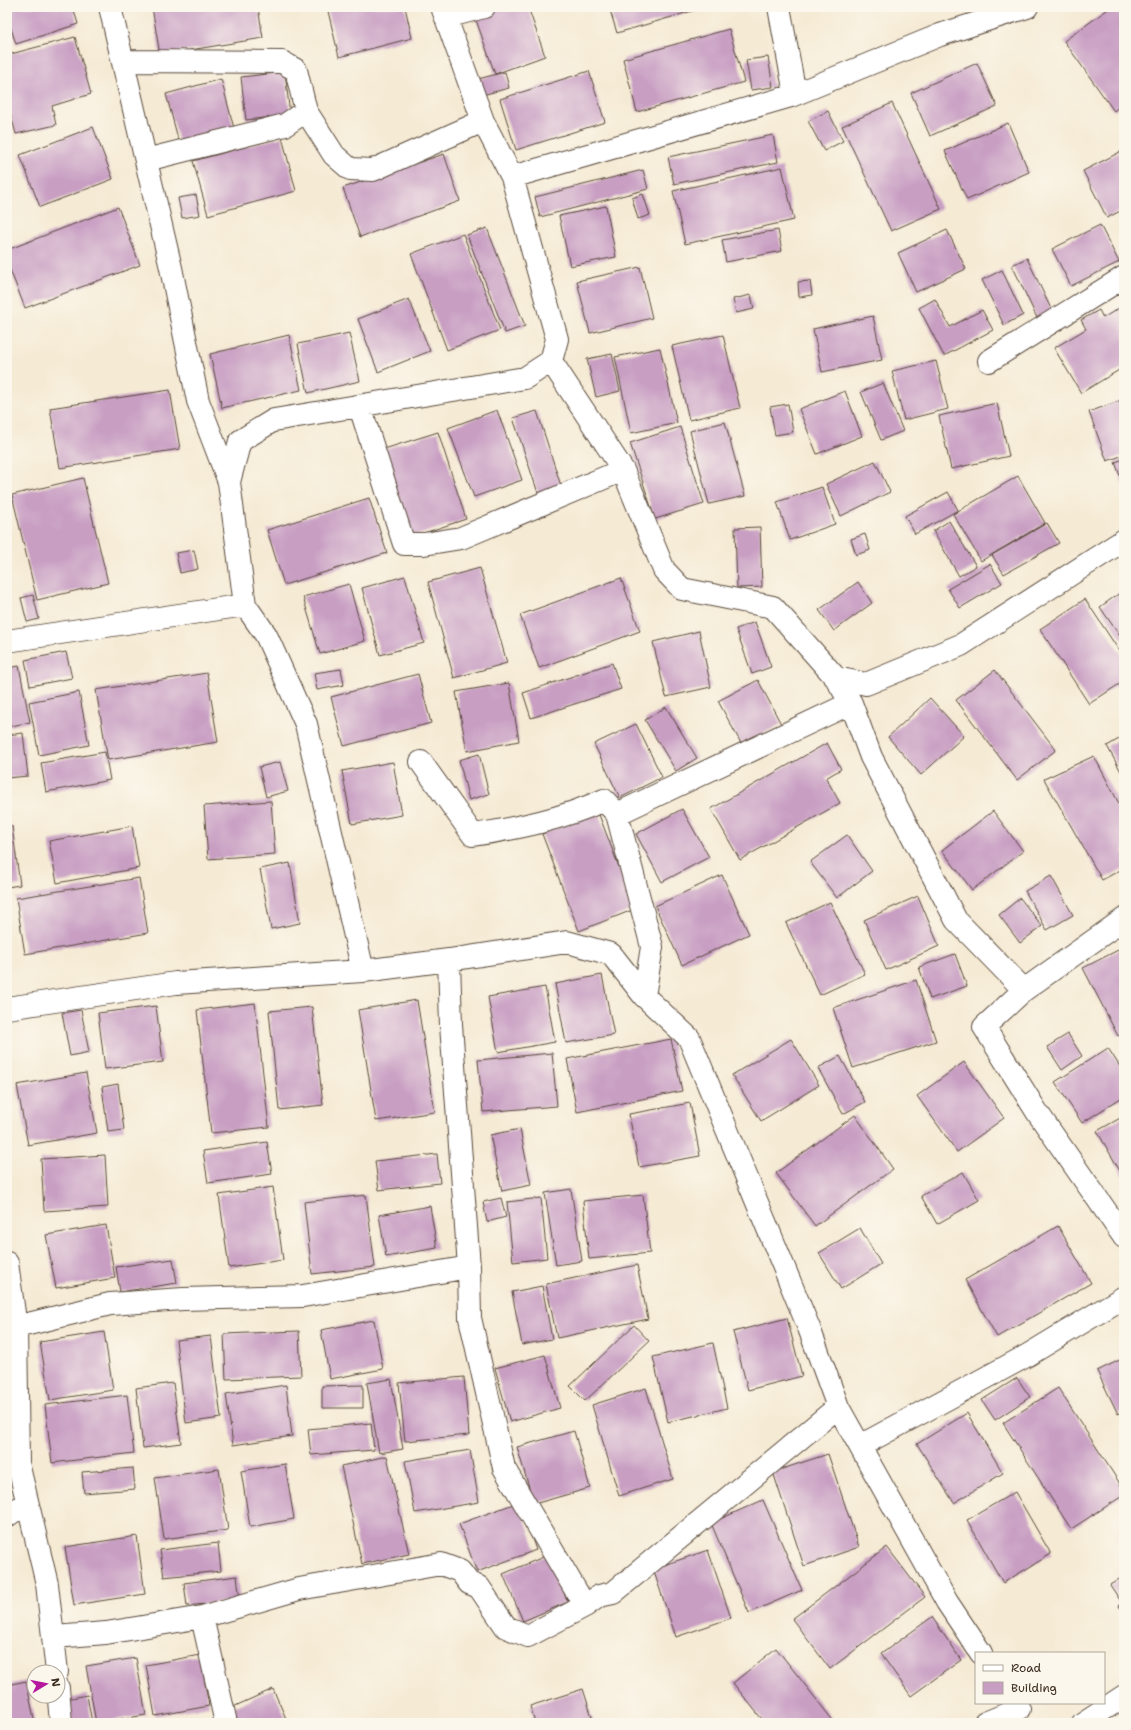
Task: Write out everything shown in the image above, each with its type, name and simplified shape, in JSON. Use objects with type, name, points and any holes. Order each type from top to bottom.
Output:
[{"type":"street","points":[[110,7],[171,268],[198,401],[229,482],[245,605],[266,635],[306,724],[363,971]]},
{"type":"street","points":[[229,482],[240,441],[274,420],[360,407],[525,378],[551,361],[556,339],[512,177],[483,122],[444,12],[484,7]]},
{"type":"street","points":[[779,7],[796,94]]},
{"type":"street","points":[[512,177],[796,94],[940,35],[1027,7]]},
{"type":"street","points":[[123,61],[282,62],[296,70],[306,111],[334,155],[350,169],[374,170],[483,122]]},
{"type":"street","points":[[146,160],[285,125],[306,111]]},
{"type":"street","points":[[989,361],[1124,277]]},
{"type":"street","points":[[551,361],[623,470],[664,570],[682,589],[773,607],[836,678],[851,703],[871,757],[956,920],[1024,990]]},
{"type":"street","points":[[360,407],[404,544],[424,544],[462,538],[623,470]]},
{"type":"street","points":[[836,678],[866,684],[961,645],[1124,540]]},
{"type":"street","points":[[7,641],[245,605]]},
{"type":"street","points":[[617,814],[851,703]]},
{"type":"street","points":[[421,762],[474,835],[521,828],[577,812],[604,800],[617,814],[652,947],[644,996]]},
{"type":"street","points":[[1124,919],[1024,990],[984,1027],[1037,1112],[1124,1237]]},
{"type":"street","points":[[7,1008],[176,983],[363,971],[449,960],[567,942],[611,954],[644,996],[689,1038],[809,1328],[838,1407],[947,1602],[980,1652]]},
{"type":"street","points":[[449,960],[451,1024],[469,1267],[470,1318],[504,1468],[585,1606]]},
{"type":"street","points":[[7,1263],[16,1327],[18,1463],[48,1584],[56,1664]]},
{"type":"street","points":[[16,1327],[110,1304],[183,1299],[303,1296],[469,1267]]},
{"type":"street","points":[[860,1446],[1028,1355],[1124,1297]]},
{"type":"street","points":[[54,1637],[106,1633],[202,1617],[299,1589],[441,1564],[460,1571],[469,1583],[479,1587],[506,1627],[528,1636],[585,1606],[598,1596],[613,1593],[838,1407]]},
{"type":"street","points":[[7,1516],[27,1502]]},
{"type":"street","points":[[202,1617],[226,1723]]},
{"type":"street","points":[[1082,1723],[1124,1696]]},
{"type":"street","points":[[59,1704],[61,1723]]},
{"type":"street","points":[[985,1723],[1021,1712]]},
{"type":"building","points":[[7,7],[73,7],[78,24],[16,44],[7,16]]},
{"type":"building","points":[[152,7],[258,7],[263,38],[160,55]]},
{"type":"building","points":[[327,7],[405,7],[412,38],[339,57]]},
{"type":"building","points":[[503,7],[528,7],[545,56],[495,74],[475,17]]},
{"type":"building","points":[[609,7],[706,7],[617,33]]},
{"type":"building","points":[[1111,7],[1122,7],[1124,10],[1124,103],[1114,111],[1064,41]]},
{"type":"building","points":[[729,29],[744,82],[637,112],[623,59]]},
{"type":"building","points":[[75,37],[91,94],[52,106],[56,125],[16,134],[7,101],[7,55]]},
{"type":"building","points":[[768,57],[773,87],[751,90],[746,60]]},
{"type":"building","points":[[977,63],[997,106],[930,136],[911,93]]},
{"type":"building","points":[[589,71],[605,122],[516,150],[500,99]]},
{"type":"building","points":[[285,72],[290,115],[246,120],[241,77]]},
{"type":"building","points":[[505,72],[509,88],[482,95],[478,79]]},
{"type":"building","points":[[221,79],[235,132],[180,146],[166,94]]},
{"type":"building","points":[[892,103],[941,209],[891,231],[842,126]]},
{"type":"building","points":[[828,111],[843,141],[824,151],[808,121]]},
{"type":"building","points":[[1008,123],[1029,172],[967,200],[945,151]]},
{"type":"building","points":[[93,127],[113,179],[40,207],[20,155]]},
{"type":"building","points":[[773,135],[778,162],[674,184],[668,157]]},
{"type":"building","points":[[282,137],[296,191],[208,215],[193,161]]},
{"type":"building","points":[[1124,150],[1124,209],[1107,218],[1083,171]]},
{"type":"building","points":[[444,154],[460,201],[360,237],[343,188]]},
{"type":"building","points":[[782,167],[794,220],[685,244],[673,191]]},
{"type":"building","points":[[643,170],[648,189],[540,217],[535,197]]},
{"type":"building","points":[[643,194],[650,215],[638,219],[632,198]]},
{"type":"building","points":[[196,195],[200,215],[182,218],[178,198]]},
{"type":"building","points":[[606,206],[616,257],[570,266],[559,216]]},
{"type":"building","points":[[118,207],[140,265],[25,308],[7,262],[7,250]]},
{"type":"building","points":[[1100,225],[1119,262],[1071,286],[1052,249]]},
{"type":"building","points":[[487,228],[525,326],[505,333],[467,235]]},
{"type":"building","points":[[778,230],[782,251],[726,262],[722,240]]},
{"type":"building","points":[[947,230],[966,269],[916,292],[898,253]]},
{"type":"building","points":[[463,234],[500,330],[447,350],[411,254]]},
{"type":"building","points":[[1027,258],[1052,311],[1037,318],[1012,265]]},
{"type":"building","points":[[640,267],[652,318],[590,333],[577,281]]},
{"type":"building","points":[[1002,270],[1023,315],[1004,325],[982,280]]},
{"type":"building","points":[[810,281],[812,295],[799,297],[798,282]]},
{"type":"building","points":[[751,295],[754,309],[736,313],[733,299]]},
{"type":"building","points":[[409,299],[430,351],[378,372],[358,319]]},
{"type":"building","points":[[935,299],[950,327],[982,310],[993,330],[944,356],[919,308]]},
{"type":"building","points":[[1124,305],[1124,367],[1081,393],[1054,348],[1086,329],[1081,320],[1099,310],[1103,318]]},
{"type":"building","points":[[873,316],[882,360],[822,372],[813,329]]},
{"type":"building","points":[[349,333],[360,381],[308,393],[298,344]]},
{"type":"building","points":[[289,335],[301,390],[222,408],[210,354]]},
{"type":"building","points":[[723,335],[740,408],[689,420],[672,346]]},
{"type":"building","points":[[660,348],[677,423],[631,433],[615,357]]},
{"type":"building","points":[[612,354],[620,391],[596,397],[587,359]]},
{"type":"building","points":[[936,361],[948,409],[904,420],[892,371]]},
{"type":"building","points":[[883,383],[903,431],[881,440],[861,392]]},
{"type":"building","points":[[170,390],[180,449],[60,468],[50,408]]},
{"type":"building","points":[[845,391],[862,436],[817,454],[799,409]]},
{"type":"building","points":[[1124,399],[1124,455],[1107,461],[1089,412]]},
{"type":"building","points":[[997,403],[1009,456],[951,469],[939,416]]},
{"type":"building","points":[[788,404],[793,432],[775,435],[770,407]]},
{"type":"building","points":[[497,410],[522,480],[474,497],[448,428]]},
{"type":"building","points":[[537,411],[562,489],[539,496],[513,418]]},
{"type":"building","points":[[725,422],[745,496],[709,504],[690,431]]},
{"type":"building","points":[[680,427],[704,504],[655,519],[630,443]]},
{"type":"building","points":[[438,432],[466,519],[409,538],[381,450]]},
{"type":"building","points":[[1124,459],[1124,487],[1115,462]]},
{"type":"building","points":[[875,461],[890,492],[841,516],[826,484]]},
{"type":"building","points":[[1018,476],[1045,523],[981,561],[953,514]]},
{"type":"building","points":[[83,478],[108,583],[37,600],[12,495]]},
{"type":"building","points":[[822,487],[835,524],[790,540],[777,502]]},
{"type":"building","points":[[948,492],[958,510],[915,534],[905,516]]},
{"type":"building","points":[[369,498],[387,553],[284,585],[267,530]]},
{"type":"building","points":[[949,521],[976,566],[959,576],[933,531]]},
{"type":"building","points":[[1047,523],[1059,543],[1004,574],[992,555]]},
{"type":"building","points":[[760,527],[762,587],[737,588],[735,528]]},
{"type":"building","points":[[865,534],[870,550],[856,555],[851,539]]},
{"type":"building","points":[[194,550],[198,569],[180,573],[176,553]]},
{"type":"building","points":[[990,564],[1002,583],[960,608],[948,589]]},
{"type":"building","points":[[480,568],[507,663],[454,678],[428,582]]},
{"type":"building","points":[[405,576],[424,643],[380,655],[362,588]]},
{"type":"building","points":[[621,578],[640,631],[539,668],[520,615]]},
{"type":"building","points":[[858,582],[872,603],[834,631],[819,610]]},
{"type":"building","points":[[349,584],[365,641],[320,654],[303,597]]},
{"type":"building","points":[[1124,590],[1124,642],[1100,607]]},
{"type":"building","points":[[33,595],[39,619],[27,622],[21,598]]},
{"type":"building","points":[[1085,599],[1124,658],[1124,681],[1089,704],[1040,629]]},
{"type":"building","points":[[755,622],[771,667],[752,674],[736,629]]},
{"type":"building","points":[[699,631],[711,687],[666,697],[653,642]]},
{"type":"building","points":[[66,652],[72,678],[30,686],[25,660]]},
{"type":"building","points":[[612,663],[621,689],[531,718],[523,693]]},
{"type":"building","points":[[19,666],[30,722],[7,727],[7,668]]},
{"type":"building","points":[[341,669],[344,685],[317,690],[314,673]]},
{"type":"building","points":[[995,670],[1056,750],[1017,780],[956,700]]},
{"type":"building","points":[[207,673],[218,742],[108,760],[96,690]]},
{"type":"building","points":[[418,674],[431,723],[344,746],[331,697]]},
{"type":"building","points":[[758,680],[781,724],[742,745],[718,701]]},
{"type":"building","points":[[509,683],[519,741],[467,751],[456,692]]},
{"type":"building","points":[[79,692],[89,745],[39,755],[29,702]]},
{"type":"building","points":[[930,698],[964,736],[921,775],[888,737]]},
{"type":"building","points":[[666,707],[697,758],[676,771],[645,720]]},
{"type":"building","points":[[636,724],[662,777],[620,798],[594,744]]},
{"type":"building","points":[[23,733],[28,776],[7,778],[7,735]]},
{"type":"building","points":[[1124,736],[1124,777],[1107,746]]},
{"type":"building","points":[[827,743],[841,769],[826,778],[840,803],[740,860],[711,809]]},
{"type":"building","points":[[105,752],[110,780],[46,792],[41,763]]},
{"type":"building","points":[[479,754],[489,794],[469,800],[459,760]]},
{"type":"building","points":[[1094,756],[1124,813],[1124,868],[1102,880],[1044,779]]},
{"type":"building","points":[[280,762],[288,791],[266,797],[259,767]]},
{"type":"building","points":[[393,762],[402,815],[352,824],[342,771]]},
{"type":"building","points":[[271,801],[275,854],[208,859],[204,806]]},
{"type":"building","points":[[682,809],[709,857],[662,882],[636,834]]},
{"type":"building","points":[[993,811],[1023,851],[972,890],[942,850]]},
{"type":"building","points":[[598,812],[635,909],[579,931],[542,834]]},
{"type":"building","points":[[7,826],[12,826],[20,885],[7,887]]},
{"type":"building","points":[[132,826],[139,868],[57,883],[49,841]]},
{"type":"building","points":[[847,835],[872,871],[837,898],[810,862]]},
{"type":"building","points":[[290,863],[300,923],[271,929],[260,869]]},
{"type":"building","points":[[722,875],[749,934],[682,965],[655,906]]},
{"type":"building","points":[[1051,876],[1073,915],[1047,930],[1025,891]]},
{"type":"building","points":[[139,878],[148,933],[25,954],[16,898]]},
{"type":"building","points":[[918,896],[939,946],[886,970],[864,920]]},
{"type":"building","points":[[1020,898],[1042,926],[1020,943],[999,915]]},
{"type":"building","points":[[830,902],[865,974],[820,995],[786,923]]},
{"type":"building","points":[[1124,947],[1124,1033],[1118,1036],[1083,968]]},
{"type":"building","points":[[955,954],[967,986],[930,999],[919,967]]},
{"type":"building","points":[[602,975],[614,1035],[566,1043],[555,984]]},
{"type":"building","points":[[916,980],[936,1041],[853,1068],[833,1008]]},
{"type":"building","points":[[545,987],[555,1042],[498,1052],[488,997]]},
{"type":"building","points":[[417,1000],[435,1112],[376,1121],[358,1010]]},
{"type":"building","points":[[255,1003],[269,1127],[211,1133],[197,1010]]},
{"type":"building","points":[[156,1006],[163,1062],[105,1069],[98,1013]]},
{"type":"building","points":[[312,1007],[323,1105],[279,1110],[269,1011]]},
{"type":"building","points":[[81,1010],[89,1052],[70,1056],[62,1013]]},
{"type":"building","points":[[1068,1034],[1082,1056],[1062,1070],[1047,1047]]},
{"type":"building","points":[[671,1039],[682,1091],[577,1112],[567,1059]]},
{"type":"building","points":[[791,1039],[819,1085],[761,1121],[732,1075]]},
{"type":"building","points":[[1108,1048],[1124,1073],[1124,1096],[1082,1123],[1055,1082]]},
{"type":"building","points":[[552,1053],[557,1106],[483,1112],[478,1060]]},
{"type":"building","points":[[840,1056],[865,1102],[843,1114],[818,1068]]},
{"type":"building","points":[[964,1062],[1004,1118],[957,1152],[917,1096]]},
{"type":"building","points":[[86,1073],[97,1133],[28,1145],[17,1085]]},
{"type":"building","points":[[118,1084],[124,1130],[108,1132],[102,1087]]},
{"type":"building","points":[[690,1103],[700,1156],[639,1167],[629,1114]]},
{"type":"building","points":[[855,1115],[893,1169],[815,1226],[776,1173]]},
{"type":"building","points":[[1124,1116],[1124,1178],[1097,1131]]},
{"type":"building","points":[[520,1129],[531,1185],[502,1191],[490,1135]]},
{"type":"building","points":[[267,1142],[272,1174],[208,1183],[203,1151]]},
{"type":"building","points":[[437,1154],[440,1183],[379,1190],[375,1161]]},
{"type":"building","points":[[105,1155],[108,1207],[44,1211],[41,1159]]},
{"type":"building","points":[[963,1172],[979,1200],[937,1224],[921,1196]]},
{"type":"building","points":[[273,1187],[283,1260],[229,1268],[219,1195]]},
{"type":"building","points":[[571,1189],[582,1261],[556,1265],[545,1193]]},
{"type":"building","points":[[366,1195],[375,1267],[312,1274],[304,1202]]},
{"type":"building","points":[[643,1195],[650,1253],[589,1259],[583,1201]]},
{"type":"building","points":[[501,1198],[506,1217],[487,1222],[483,1202]]},
{"type":"building","points":[[541,1198],[547,1258],[513,1262],[507,1202]]},
{"type":"building","points":[[430,1206],[437,1248],[386,1257],[379,1215]]},
{"type":"building","points":[[106,1225],[115,1278],[56,1288],[46,1235]]},
{"type":"building","points":[[1058,1226],[1091,1283],[997,1337],[965,1280]]},
{"type":"building","points":[[860,1228],[881,1264],[841,1289],[819,1253]]},
{"type":"building","points":[[173,1259],[177,1283],[120,1292],[116,1267]]},
{"type":"building","points":[[637,1265],[648,1319],[557,1338],[546,1284]]},
{"type":"building","points":[[542,1286],[552,1339],[522,1345],[512,1292]]},
{"type":"building","points":[[787,1318],[802,1376],[748,1390],[733,1332]]},
{"type":"building","points":[[374,1320],[383,1369],[330,1379],[321,1330]]},
{"type":"building","points":[[634,1325],[649,1341],[585,1401],[570,1386]]},
{"type":"building","points":[[299,1331],[301,1376],[226,1379],[224,1334]]},
{"type":"building","points":[[104,1332],[113,1390],[50,1400],[40,1342]]},
{"type":"building","points":[[211,1336],[221,1418],[186,1423],[176,1340]]},
{"type":"building","points":[[713,1343],[727,1408],[668,1422],[653,1357]]},
{"type":"building","points":[[545,1355],[560,1408],[510,1422],[495,1368]]},
{"type":"building","points":[[1124,1358],[1124,1411],[1118,1414],[1097,1371]]},
{"type":"building","points":[[464,1377],[469,1435],[405,1441],[399,1383]]},
{"type":"building","points":[[1017,1378],[1030,1397],[995,1420],[982,1400]]},
{"type":"building","points":[[391,1379],[403,1449],[379,1453],[367,1383]]},
{"type":"building","points":[[173,1383],[181,1443],[143,1448],[136,1388]]},
{"type":"building","points":[[286,1385],[292,1436],[233,1445],[226,1394]]},
{"type":"building","points":[[363,1385],[363,1408],[322,1408],[322,1386]]},
{"type":"building","points":[[646,1388],[673,1479],[619,1496],[592,1405]]},
{"type":"building","points":[[1058,1388],[1124,1490],[1124,1495],[1071,1529],[1003,1423]]},
{"type":"building","points":[[127,1395],[134,1453],[52,1463],[45,1405]]},
{"type":"building","points":[[967,1413],[1003,1473],[954,1503],[917,1444]]},
{"type":"building","points":[[371,1423],[374,1450],[311,1455],[308,1429]]},
{"type":"building","points":[[574,1431],[590,1488],[534,1504],[517,1447]]},
{"type":"building","points":[[470,1450],[479,1502],[415,1513],[405,1461]]},
{"type":"building","points":[[828,1454],[859,1547],[804,1566],[773,1472]]},
{"type":"building","points":[[387,1456],[409,1554],[362,1564],[341,1466]]},
{"type":"building","points":[[285,1464],[294,1519],[250,1527],[241,1471]]},
{"type":"building","points":[[133,1468],[135,1489],[84,1493],[82,1472]]},
{"type":"building","points":[[219,1469],[228,1530],[164,1539],[155,1478]]},
{"type":"building","points":[[1015,1492],[1051,1554],[1003,1583],[967,1520]]},
{"type":"building","points":[[763,1500],[802,1590],[749,1613],[711,1523]]},
{"type":"building","points":[[519,1502],[536,1550],[477,1572],[459,1524]]},
{"type":"building","points":[[137,1536],[145,1594],[74,1605],[65,1547]]},
{"type":"building","points":[[218,1543],[221,1571],[164,1577],[160,1550]]},
{"type":"building","points":[[887,1547],[925,1597],[830,1669],[792,1619]]},
{"type":"building","points":[[708,1550],[731,1618],[676,1637],[653,1569]]},
{"type":"building","points":[[548,1555],[568,1602],[523,1621],[503,1574]]},
{"type":"building","points":[[237,1576],[240,1600],[187,1606],[184,1583]]},
{"type":"building","points":[[1124,1576],[1124,1613],[1119,1606],[1122,1603],[1110,1585]]},
{"type":"building","points":[[932,1617],[961,1660],[911,1696],[881,1654]]},
{"type":"building","points":[[776,1648],[835,1723],[765,1723],[733,1683]]},
{"type":"building","points":[[200,1655],[209,1706],[155,1716],[146,1665]]},
{"type":"building","points":[[136,1658],[146,1715],[96,1723],[86,1666]]},
{"type":"building","points":[[26,1681],[26,1704],[31,1704],[35,1723],[7,1723],[7,1685]]},
{"type":"building","points":[[273,1689],[288,1723],[229,1723],[224,1711]]},
{"type":"building","points":[[583,1689],[594,1723],[535,1723],[530,1706]]},
{"type":"building","points":[[87,1695],[92,1723],[71,1723],[67,1699]]}]
